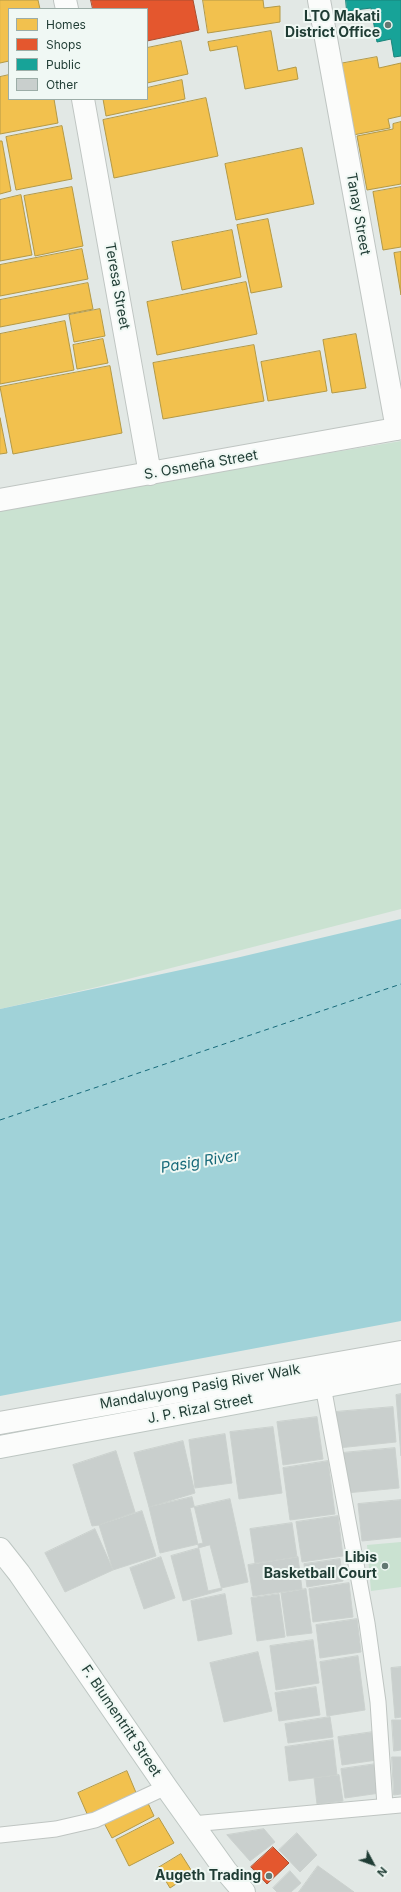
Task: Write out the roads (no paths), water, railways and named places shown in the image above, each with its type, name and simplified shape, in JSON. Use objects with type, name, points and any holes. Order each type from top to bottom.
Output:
[{"type":"street","name":"Tanay Street","points":[[319,0],[399,428]]},
{"type":"street","name":"Teresa Street","points":[[83,100],[150,474]]},
{"type":"street","name":"S. Osmeña Street","points":[[0,500],[399,428]]},
{"type":"street","name":"Mandaluyong Pasig River Walk","points":[[0,1423],[401,1352]]},
{"type":"street","name":"J. P. Rizal Street","points":[[0,1447],[401,1372]]},
{"type":"street","name":"F. Blumentritt Street","points":[[0,1549],[19,1573],[192,1824],[226,1871],[244,1892]]},
{"type":"lane","points":[[323,1386],[367,1623],[378,1702],[385,1806]]},
{"type":"lane","points":[[0,1835],[56,1829],[95,1820],[166,1787]]},
{"type":"lane","points":[[192,1824],[401,1805]]},
{"type":"water","name":"Pasig River","points":[[401,919],[401,1321],[0,1396],[0,1009],[236,958]]},
{"type":"place","name":"LTO Makati District Office","points":[[388,25]]},
{"type":"place","name":"Libis Basketball Court","points":[[385,1566]]},
{"type":"place","name":"Augeth Trading","points":[[269,1876]]}]
